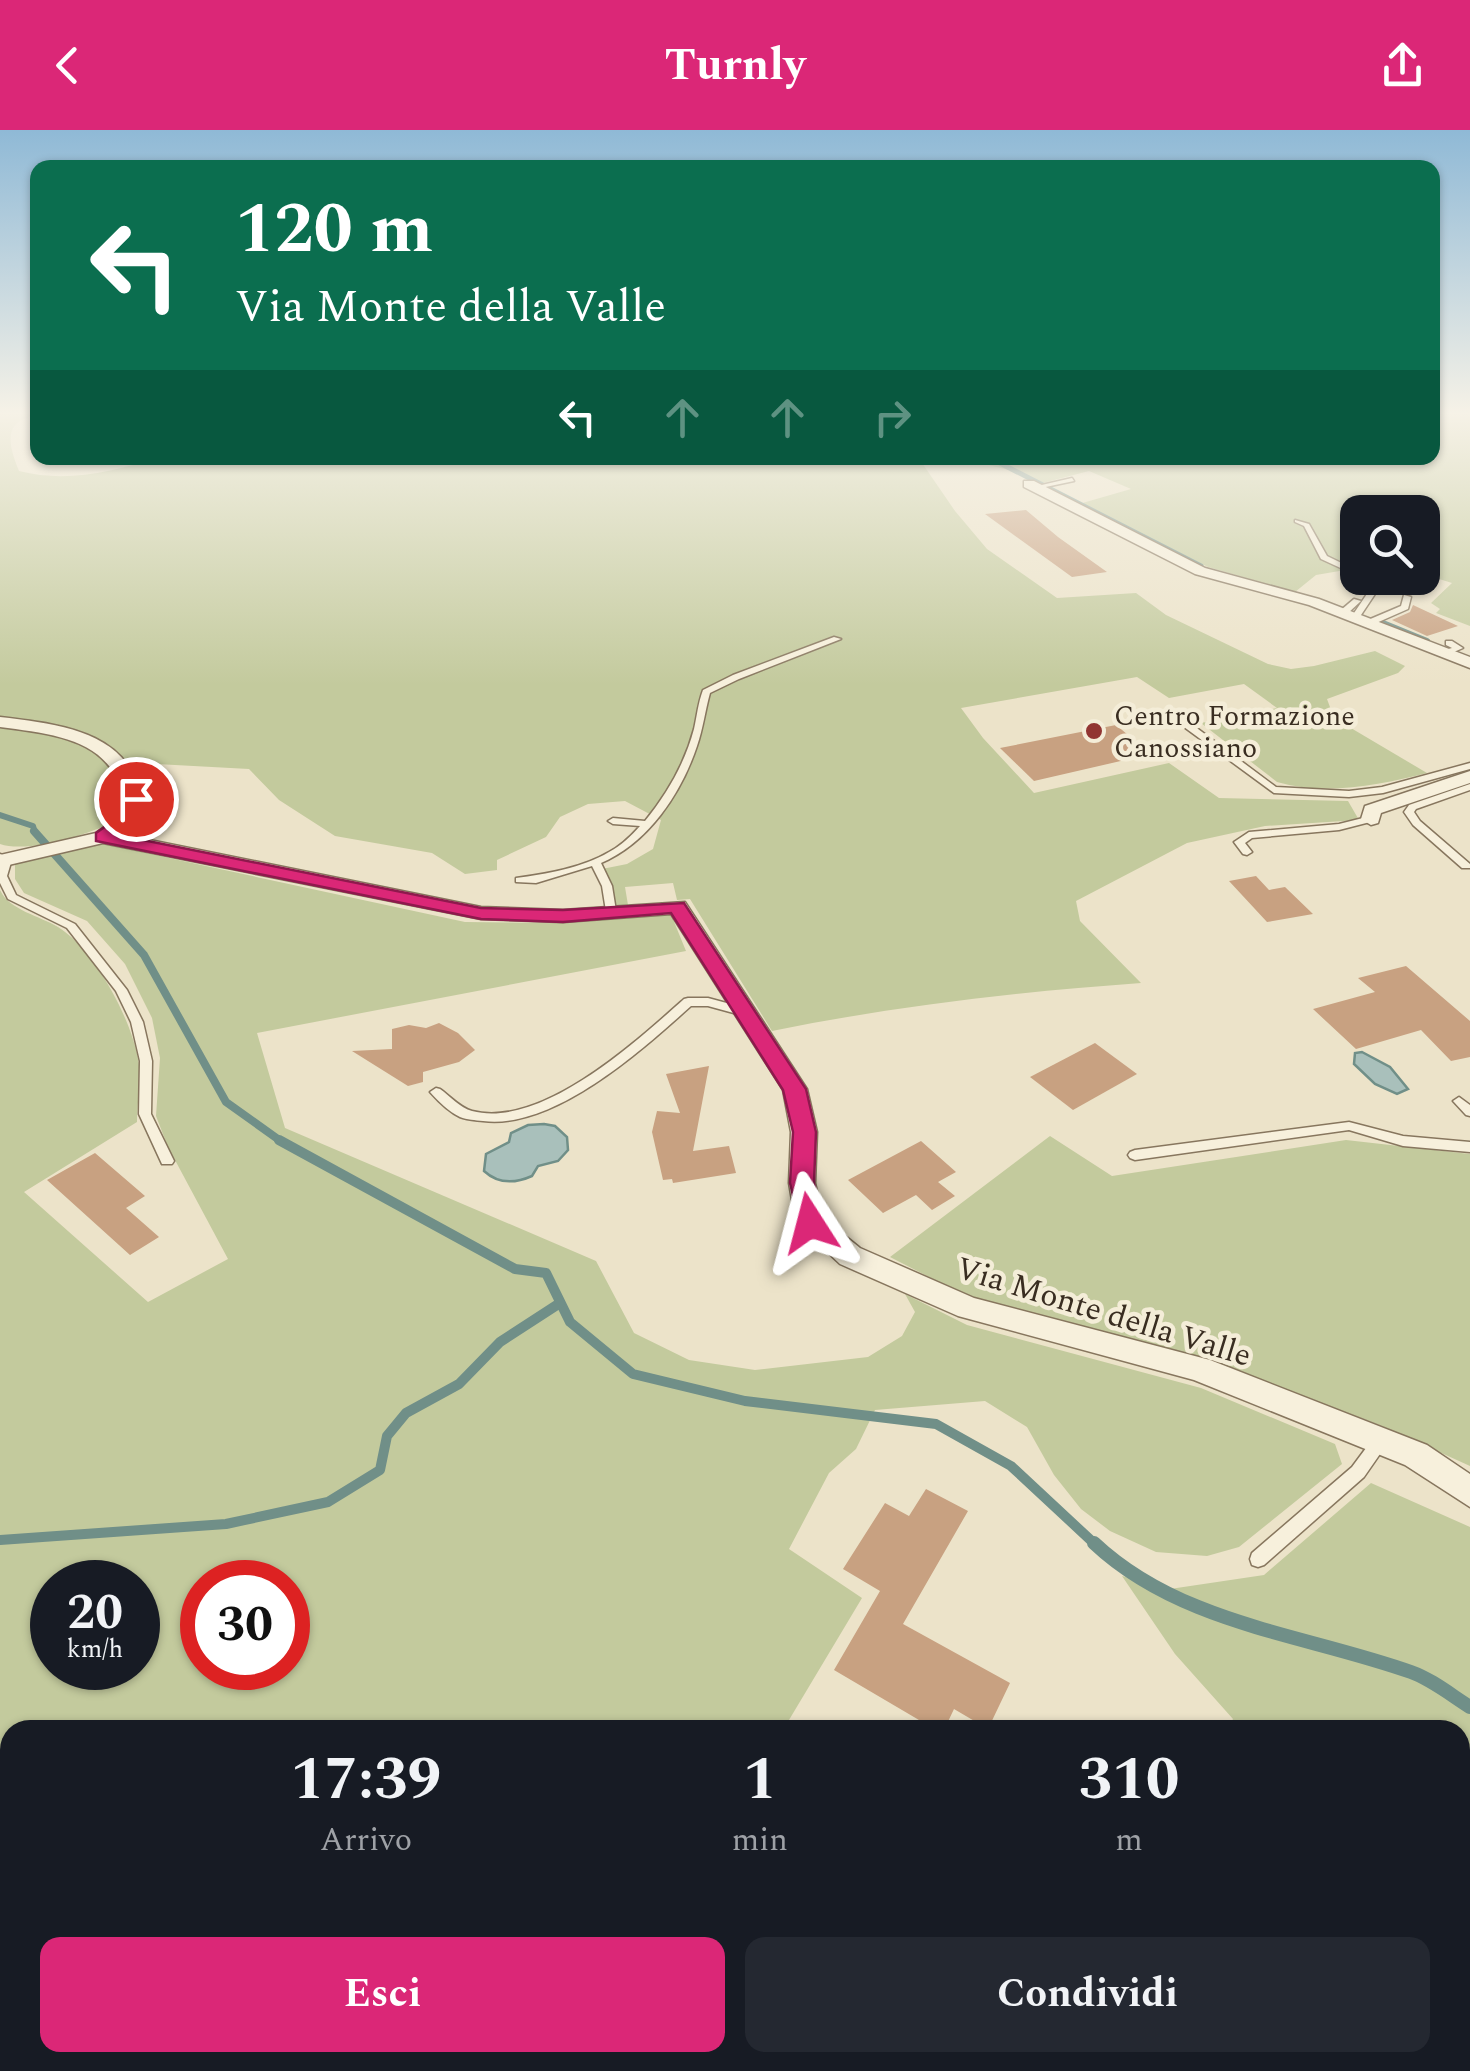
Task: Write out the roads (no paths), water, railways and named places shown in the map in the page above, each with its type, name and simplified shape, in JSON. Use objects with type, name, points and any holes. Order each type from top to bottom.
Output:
[{"type":"street","points":[[1073,504],[1200,571],[1357,613],[1447,648],[1470,662]]},
{"type":"street","points":[[0,722],[80,738],[124,763],[134,787],[135,814],[103,837]]},
{"type":"street","points":[[1371,819],[1372,810],[1467,785]]},
{"type":"street","name":"Via Monte della Valle","points":[[2,859],[103,837],[481,914],[563,916],[674,902],[740,1011],[794,1089],[804,1132],[802,1183],[810,1223],[850,1256],[968,1308],[1199,1369],[1416,1455],[1470,1492]]},
{"type":"lane","points":[[1297,522],[1306,525],[1324,557],[1340,565]]},
{"type":"lane","points":[[1357,613],[1372,595]]},
{"type":"lane","points":[[1357,613],[1405,606],[1407,598]]},
{"type":"lane","points":[[520,880],[536,880],[614,857],[664,803],[698,732],[706,692],[837,639]]},
{"type":"lane","points":[[1187,725],[1274,790],[1349,794],[1383,790],[1470,766]]},
{"type":"lane","points":[[1466,866],[1416,823],[1409,812],[1412,807],[1467,785],[1467,803]]},
{"type":"lane","points":[[1246,852],[1239,842],[1249,834],[1358,825],[1371,819]]},
{"type":"lane","points":[[613,820],[646,824]]},
{"type":"lane","points":[[2,859],[2,876],[12,897],[71,926],[122,990],[137,1022],[146,1061],[145,1114],[166,1161]]},
{"type":"lane","points":[[595,862],[607,886],[611,910]]},
{"type":"lane","points":[[436,1092],[466,1114],[498,1116],[540,1109],[594,1079],[644,1042],[688,1002],[708,1002],[740,1011]]},
{"type":"lane","points":[[1459,1101],[1470,1112]]},
{"type":"lane","points":[[1135,1154],[1349,1126],[1404,1140],[1470,1147]]},
{"type":"lane","points":[[1258,1559],[1358,1472],[1381,1441]]},
{"type":"water","points":[[1362,1052],[1390,1067],[1408,1089],[1397,1094],[1375,1084],[1354,1064],[1355,1053]]},
{"type":"water","points":[[528,1125],[555,1126],[567,1137],[568,1150],[558,1161],[538,1166],[532,1176],[513,1181],[495,1178],[484,1171],[486,1154],[509,1142],[511,1133]]},
{"type":"waterway","points":[[1079,504],[1201,566]]},
{"type":"waterway","points":[[1383,623],[1427,641]]},
{"type":"waterway","points":[[0,815],[33,826],[35,832]]},
{"type":"waterway","points":[[35,832],[144,955],[226,1102],[280,1140]]},
{"type":"waterway","points":[[280,1140],[515,1269],[546,1273],[570,1322],[633,1374],[745,1401],[936,1424],[1011,1466],[1097,1546]]},
{"type":"waterway","points":[[0,1540],[226,1524],[328,1502],[380,1470],[387,1436],[406,1413],[459,1384],[500,1342],[560,1303]]},
{"type":"waterway","points":[[1094,1543],[1165,1592],[1245,1624],[1411,1672],[1470,1707]]},
{"type":"place","name":"Centro Formazione Canossiano","points":[[1094,731]]}]
